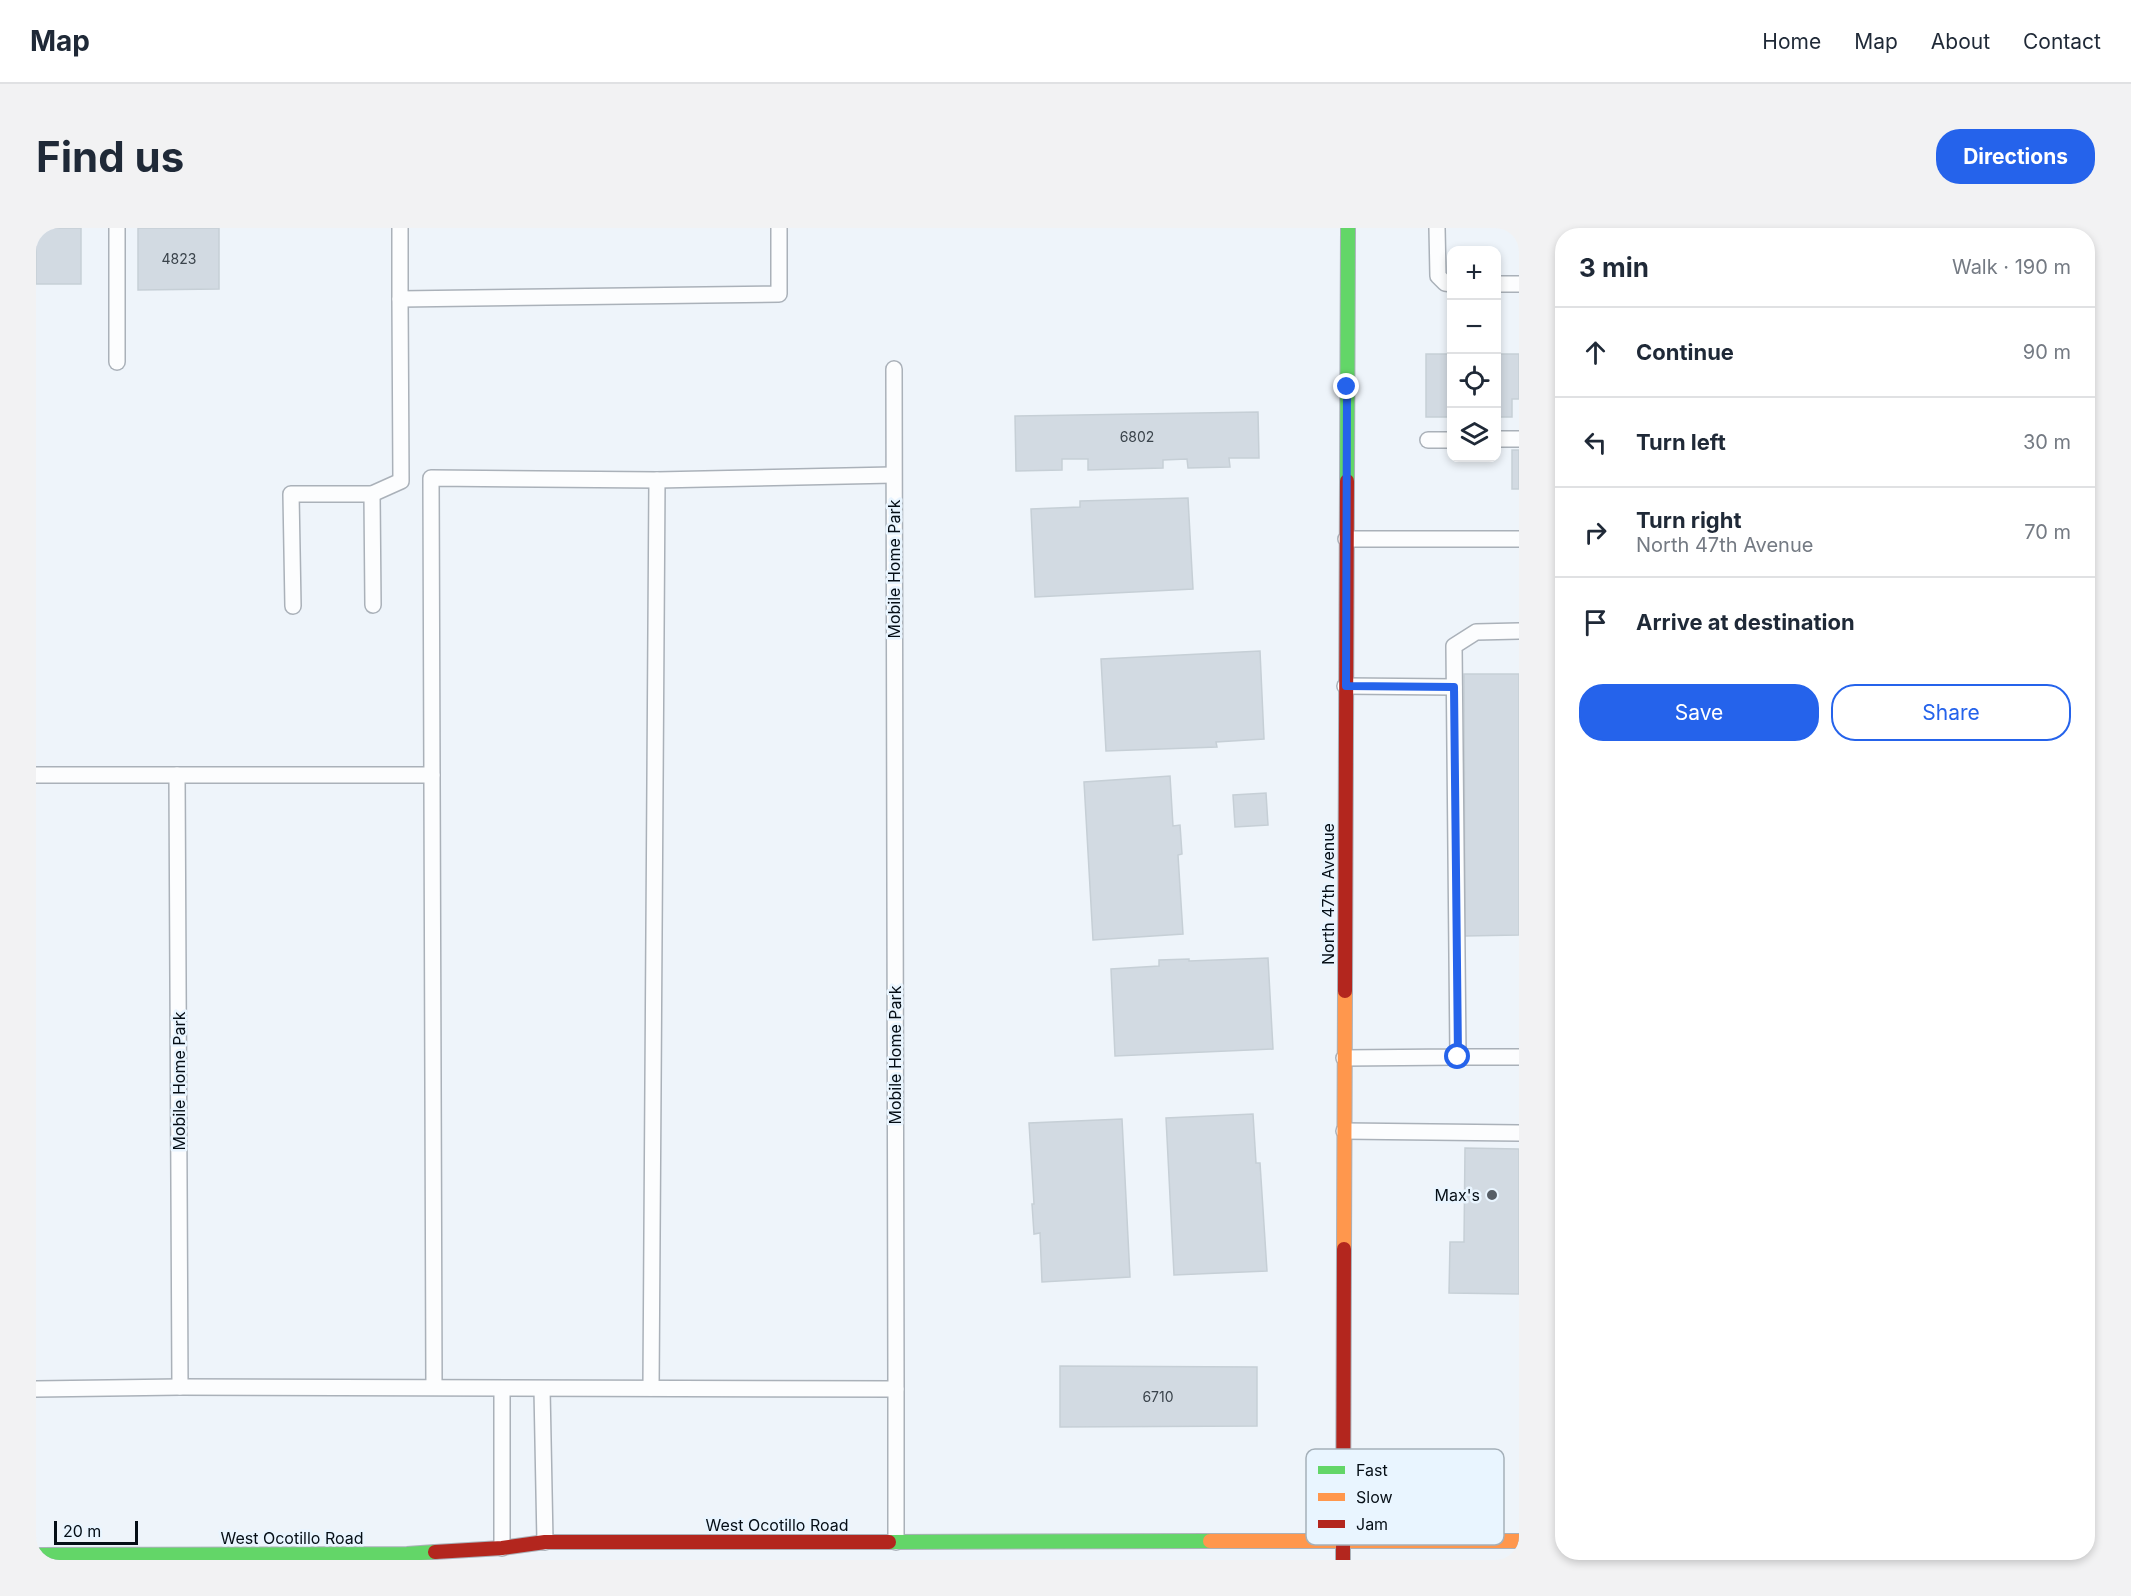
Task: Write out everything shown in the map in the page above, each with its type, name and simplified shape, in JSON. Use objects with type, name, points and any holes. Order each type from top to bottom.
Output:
[{"type":"street","name":"North 47th Avenue","points":[[1343,1449],[1348,228]]},
{"type":"street","name":"West Ocotillo Road","points":[[36,1555],[407,1554],[502,1548],[545,1542],[1306,1541]]},
{"type":"lane","points":[[117,228],[117,362]]},
{"type":"lane","points":[[293,606],[291,494],[372,494],[401,481],[400,228]]},
{"type":"lane","points":[[400,299],[779,294],[779,228]]},
{"type":"lane","points":[[1437,228],[1438,276],[1447,283]]},
{"type":"lane","points":[[1501,284],[1519,284]]},
{"type":"lane","name":"Mobile Home Park","points":[[894,369],[897,1542]]},
{"type":"lane","points":[[1501,439],[1519,439]]},
{"type":"lane","points":[[1428,440],[1447,440]]},
{"type":"lane","name":"Mobile Home Park","points":[[434,1387],[431,478],[657,480],[893,475]]},
{"type":"lane","points":[[651,1388],[657,480]]},
{"type":"lane","points":[[372,494],[373,605]]},
{"type":"lane","points":[[1346,539],[1519,539]]},
{"type":"lane","points":[[1458,1057],[1454,646],[1476,632],[1519,631]]},
{"type":"lane","points":[[1346,686],[1454,687]]},
{"type":"lane","points":[[36,775],[432,775]]},
{"type":"lane","name":"Mobile Home Park","points":[[177,775],[180,1387]]},
{"type":"lane","points":[[1344,1058],[1519,1057]]},
{"type":"lane","points":[[1344,1131],[1519,1133]]},
{"type":"lane","points":[[36,1389],[434,1387],[896,1389]]},
{"type":"lane","points":[[502,1389],[502,1548]]},
{"type":"lane","points":[[542,1389],[545,1542]]},
{"type":"lane","points":[[1124,1542],[1124,1560]]},
{"type":"building","points":[[36,228],[81,228],[81,284],[36,284]]},
{"type":"building","points":[[138,228],[219,228],[219,289],[138,290]]},
{"type":"building","points":[[1426,354],[1447,354],[1447,417],[1426,417]]},
{"type":"building","points":[[1501,354],[1519,354],[1519,399],[1512,399],[1512,417],[1501,417]]},
{"type":"building","points":[[1258,412],[1259,458],[1229,458],[1230,467],[1188,468],[1187,459],[1163,460],[1163,468],[1088,470],[1088,459],[1062,459],[1062,470],[1016,471],[1015,416]]},
{"type":"building","points":[[1512,450],[1519,450],[1519,489],[1512,489]]},
{"type":"building","points":[[1188,498],[1193,589],[1035,597],[1031,509],[1080,507],[1080,501]]},
{"type":"building","points":[[1260,651],[1264,739],[1216,742],[1217,747],[1106,751],[1101,659]]},
{"type":"building","points":[[1464,674],[1519,674],[1519,935],[1465,936]]},
{"type":"building","points":[[1170,776],[1173,826],[1180,825],[1182,854],[1178,855],[1183,934],[1093,940],[1084,782]]},
{"type":"building","points":[[1266,793],[1268,825],[1235,827],[1233,795]]},
{"type":"building","points":[[1268,958],[1273,1049],[1115,1056],[1111,969],[1159,966],[1159,960]]},
{"type":"building","points":[[1253,1114],[1256,1163],[1260,1163],[1267,1271],[1174,1275],[1166,1118]]},
{"type":"building","points":[[1122,1119],[1130,1277],[1042,1282],[1040,1233],[1034,1234],[1029,1123]]},
{"type":"building","name":"Max's","points":[[1465,1148],[1519,1149],[1519,1294],[1449,1293],[1450,1242],[1464,1242]]},
{"type":"building","points":[[1060,1366],[1257,1367],[1257,1426],[1060,1427]]},
{"type":"traffic: fast","points":[[1347,481],[1348,228]]},
{"type":"traffic: fast","points":[[889,1542],[1210,1541]]},
{"type":"traffic: fast","points":[[36,1555],[435,1552]]},
{"type":"traffic: slow","points":[[1344,1249],[1345,991]]},
{"type":"traffic: slow","points":[[1210,1541],[1306,1541]]},
{"type":"traffic: slow","points":[[1504,1541],[1519,1541]]},
{"type":"traffic: jam","points":[[1345,991],[1347,481]]},
{"type":"traffic: jam","points":[[1343,1449],[1344,1249]]},
{"type":"traffic: jam","points":[[435,1552],[502,1548],[545,1542],[889,1542]]},
{"type":"traffic: jam","points":[[1343,1545],[1343,1560]]},
{"type":"place","name":"Max's","points":[[1492,1195]]},
{"type":"route","points":[[1347,387],[1346,686],[1454,687],[1458,1057]]}]
